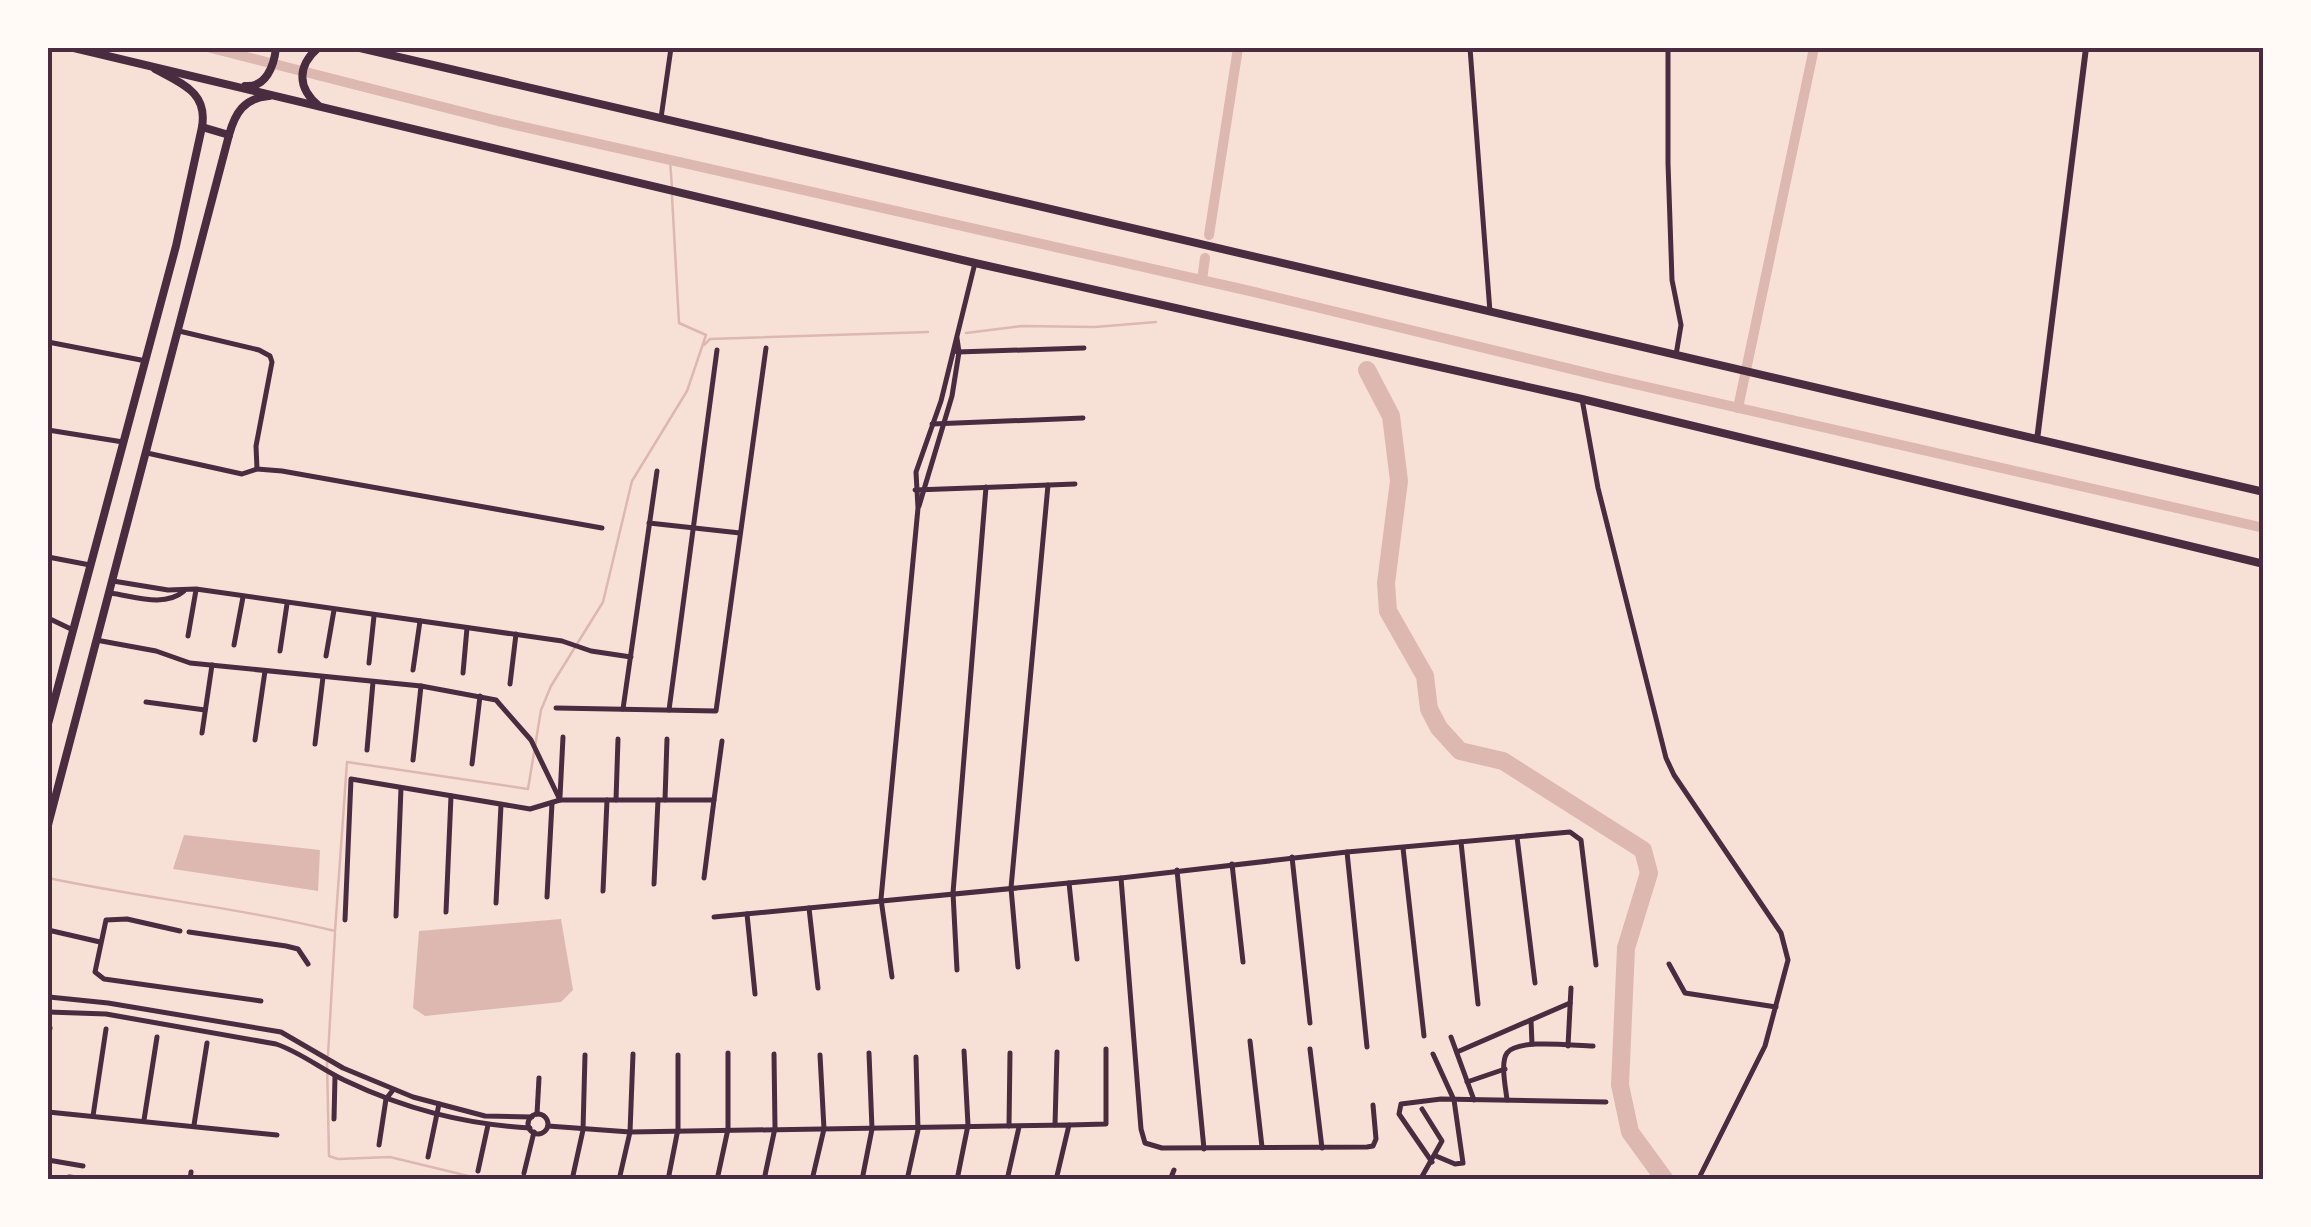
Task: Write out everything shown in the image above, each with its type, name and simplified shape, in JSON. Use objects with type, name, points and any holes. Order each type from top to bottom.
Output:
[{"type":"main road","points":[[74,48],[248,86],[263,81],[276,48]]},
{"type":"main road","points":[[318,48],[302,72],[305,91],[321,108]]},
{"type":"main road","points":[[360,48],[2264,492]]},
{"type":"main road","points":[[124,59],[975,263],[1582,399],[2264,564]]},
{"type":"main road","points":[[48,724],[176,246],[202,128],[204,111],[197,94],[147,65]]},
{"type":"main road","points":[[48,825],[228,135],[236,115],[248,101],[273,96]]},
{"type":"main road","points":[[202,128],[228,135]]},
{"type":"street","points":[[661,118],[672,48]]},
{"type":"street","points":[[1470,48],[1490,312]]},
{"type":"street","points":[[1668,48],[1672,280],[1681,325],[1676,355]]},
{"type":"street","points":[[2037,440],[2086,48]]},
{"type":"street","points":[[918,508],[944,424],[957,337],[975,263]]},
{"type":"street","points":[[179,331],[270,356],[256,446],[257,470]]},
{"type":"street","points":[[48,342],[146,360]]},
{"type":"street","points":[[556,708],[716,711],[766,348]]},
{"type":"street","points":[[955,352],[1084,348]]},
{"type":"street","points":[[670,710],[717,350]]},
{"type":"street","points":[[892,977],[880,900],[918,508],[915,490],[920,456],[955,352]]},
{"type":"street","points":[[1582,399],[1598,488],[1666,758],[1781,934],[1788,960],[1765,1046],[1698,1180]]},
{"type":"street","points":[[932,424],[1082,418]]},
{"type":"street","points":[[48,430],[124,442]]},
{"type":"street","points":[[147,453],[242,474],[282,470],[602,528]]},
{"type":"street","points":[[623,709],[657,471]]},
{"type":"street","points":[[915,490],[1075,484]]},
{"type":"street","points":[[1018,967],[1011,888],[1048,486]]},
{"type":"street","points":[[957,970],[952,893],[986,487]]},
{"type":"street","points":[[649,523],[740,533]]},
{"type":"street","points":[[48,557],[90,565]]},
{"type":"street","points":[[113,581],[516,634],[630,657]]},
{"type":"street","points":[[110,593],[161,600],[175,599],[186,589]]},
{"type":"street","points":[[188,636],[196,589]]},
{"type":"street","points":[[234,645],[242,597]]},
{"type":"street","points":[[280,650],[287,603]]},
{"type":"street","points":[[326,656],[334,610]]},
{"type":"street","points":[[369,662],[374,615]]},
{"type":"street","points":[[48,618],[72,630]]},
{"type":"street","points":[[413,670],[420,621]]},
{"type":"street","points":[[463,673],[467,628]]},
{"type":"street","points":[[510,684],[516,634]]},
{"type":"street","points":[[96,640],[156,651],[190,663],[420,686],[496,700],[531,740],[560,800]]},
{"type":"street","points":[[202,733],[212,665]]},
{"type":"street","points":[[255,740],[265,671]]},
{"type":"street","points":[[315,744],[323,677]]},
{"type":"street","points":[[367,750],[373,682]]},
{"type":"street","points":[[413,760],[420,686]]},
{"type":"street","points":[[472,764],[480,696]]},
{"type":"street","points":[[146,702],[205,710]]},
{"type":"street","points":[[560,800],[563,738]]},
{"type":"street","points":[[616,800],[618,738]]},
{"type":"street","points":[[654,884],[667,739]]},
{"type":"street","points":[[704,878],[722,741]]},
{"type":"street","points":[[345,920],[351,779],[530,809],[560,800],[714,800]]},
{"type":"street","points":[[396,916],[402,788]]},
{"type":"street","points":[[446,912],[450,796]]},
{"type":"street","points":[[603,891],[607,800]]},
{"type":"street","points":[[547,896],[552,803]]},
{"type":"street","points":[[496,904],[500,805]]},
{"type":"street","points":[[714,918],[1570,832],[1581,840],[1596,965]]},
{"type":"street","points":[[1516,836],[1535,983]]},
{"type":"street","points":[[1461,842],[1478,1004]]},
{"type":"street","points":[[1404,848],[1424,1036]]},
{"type":"street","points":[[1347,852],[1367,1047]]},
{"type":"street","points":[[1292,858],[1310,1024]]},
{"type":"street","points":[[1232,864],[1243,962]]},
{"type":"street","points":[[1177,870],[1204,1148]]},
{"type":"street","points":[[1120,878],[1145,1143],[1151,1147],[1204,1148],[1373,1146],[1373,1105]]},
{"type":"street","points":[[1069,883],[1077,959]]},
{"type":"street","points":[[809,908],[818,988]]},
{"type":"street","points":[[747,914],[755,994]]},
{"type":"street","points":[[180,930],[106,920],[95,967],[97,976],[261,1001]]},
{"type":"street","points":[[48,930],[100,942]]},
{"type":"street","points":[[190,932],[298,949],[308,964]]},
{"type":"street","points":[[1668,964],[1685,993],[1776,1007]]},
{"type":"street","points":[[1568,1046],[1571,988]]},
{"type":"street","points":[[50,997],[264,1028],[290,1035],[333,1062],[393,1090],[485,1116],[545,1117],[548,1126]]},
{"type":"street","points":[[57,1012],[60,998]]},
{"type":"street","points":[[106,1014],[108,1003]]},
{"type":"street","points":[[1457,1052],[1570,1003]]},
{"type":"street","points":[[48,1012],[106,1014],[290,1048],[334,1075],[436,1116],[542,1133],[548,1126]]},
{"type":"street","points":[[158,1024],[162,1012]]},
{"type":"street","points":[[1531,1020],[1532,1044]]},
{"type":"street","points":[[214,1033],[216,1021]]},
{"type":"street","points":[[48,1038],[50,1028]]},
{"type":"street","points":[[262,1042],[264,1028]]},
{"type":"street","points":[[93,1116],[106,1030]]},
{"type":"street","points":[[144,1120],[157,1036]]},
{"type":"street","points":[[1452,1037],[1474,1100]]},
{"type":"street","points":[[1250,1041],[1262,1147]]},
{"type":"street","points":[[194,1125],[206,1043]]},
{"type":"street","points":[[1507,1101],[1504,1057],[1508,1050],[1532,1044],[1593,1046]]},
{"type":"street","points":[[548,1126],[630,1132],[1106,1124],[1106,1049]]},
{"type":"street","points":[[1310,1049],[1322,1148]]},
{"type":"street","points":[[957,1180],[968,1125],[964,1050]]},
{"type":"street","points":[[1055,1124],[1057,1052]]},
{"type":"street","points":[[717,1180],[728,1129],[728,1053]]},
{"type":"street","points":[[862,1180],[872,1128],[868,1053]]},
{"type":"street","points":[[1009,1126],[1010,1053]]},
{"type":"street","points":[[619,1180],[630,1132],[633,1054]]},
{"type":"street","points":[[668,1180],[678,1129],[678,1054]]},
{"type":"street","points":[[764,1180],[775,1128],[774,1054]]},
{"type":"street","points":[[1433,1054],[1454,1100],[1462,1162],[1434,1159],[1399,1114],[1398,1106],[1454,1100],[1606,1102]]},
{"type":"street","points":[[572,1180],[583,1130],[586,1055]]},
{"type":"street","points":[[812,1180],[824,1129],[820,1055]]},
{"type":"street","points":[[907,1180],[918,1130],[916,1056]]},
{"type":"street","points":[[1468,1082],[1505,1069]]},
{"type":"street","points":[[334,1075],[334,1120]]},
{"type":"street","points":[[524,1173],[539,1078]]},
{"type":"street","points":[[379,1145],[386,1099],[393,1090]]},
{"type":"street","points":[[428,1157],[438,1104]]},
{"type":"street","points":[[1420,1180],[1442,1141],[1422,1110]]},
{"type":"street","points":[[48,1112],[277,1135]]},
{"type":"street","points":[[478,1172],[488,1125]]},
{"type":"street","points":[[1056,1180],[1069,1125]]},
{"type":"street","points":[[1007,1180],[1019,1127]]},
{"type":"street","points":[[48,1160],[82,1166]]},
{"type":"street","points":[[70,1166],[69,1178],[99,1180]]},
{"type":"street","points":[[1170,1180],[1174,1170]]},
{"type":"shaded area","points":[[184,835],[320,850],[318,891],[173,869]]},
{"type":"shaded area","points":[[561,919],[573,990],[561,1002],[425,1016],[413,1008],[419,931]]},
{"type":"waterway","points":[[211,48],[498,121],[1250,291],[1608,378],[2264,528]]},
{"type":"waterway","points":[[1209,235],[1238,48]]},
{"type":"waterway","points":[[1738,408],[1814,48]]},
{"type":"waterway","points":[[670,160],[672,188]]},
{"type":"waterway","points":[[48,878],[335,931],[347,762],[528,789],[541,710],[551,686],[603,602],[632,481],[687,391],[706,335],[679,323],[672,196]]},
{"type":"waterway","points":[[1202,280],[1205,258]]},
{"type":"waterway","points":[[966,333],[1022,326],[1095,327],[1156,322]]},
{"type":"waterway","points":[[704,345],[710,339],[928,332]]},
{"type":"waterway","points":[[1367,370],[1391,416],[1399,481],[1386,583],[1388,611],[1425,676],[1429,709],[1439,728],[1460,751],[1503,761],[1643,850],[1649,873],[1626,948],[1620,1085],[1630,1132],[1665,1180]]},
{"type":"waterway","points":[[328,1055],[335,933]]},
{"type":"waterway","points":[[327,1063],[329,1156],[390,1157],[485,1180]]}]
